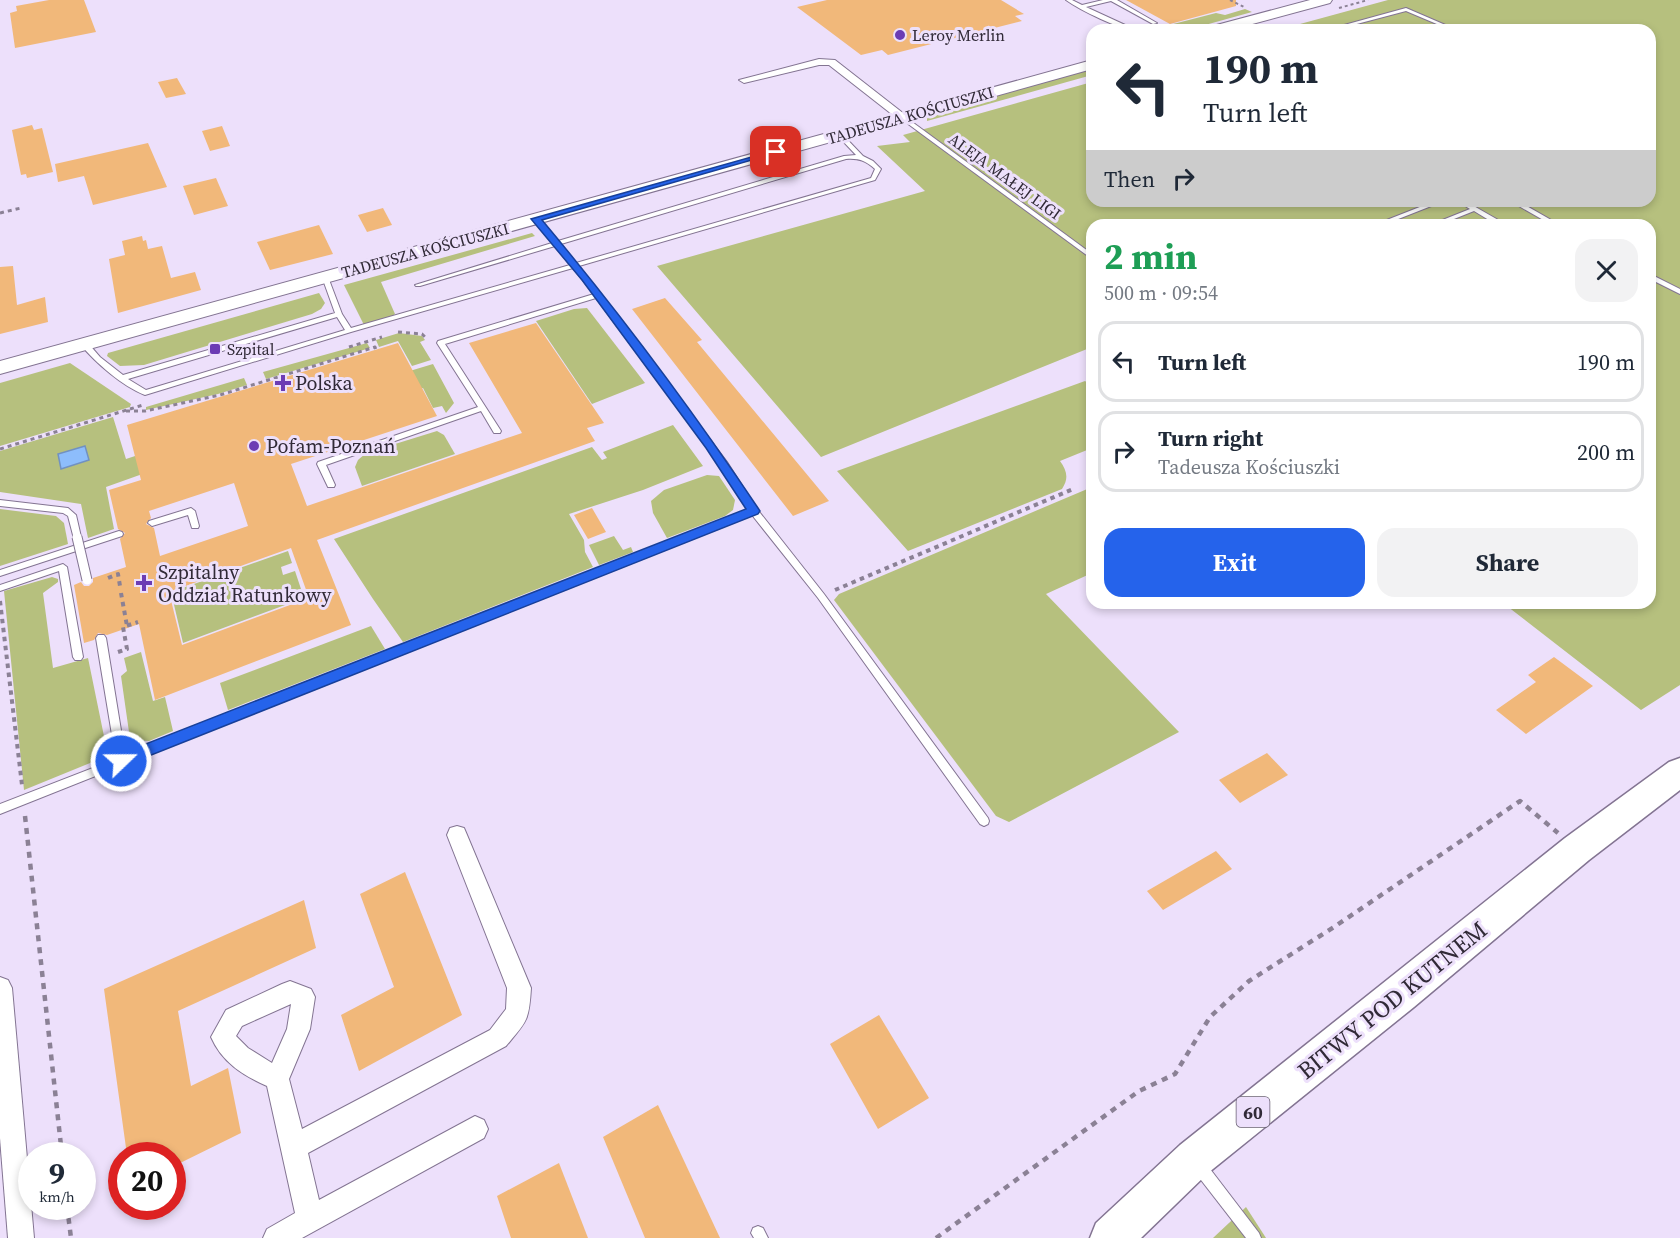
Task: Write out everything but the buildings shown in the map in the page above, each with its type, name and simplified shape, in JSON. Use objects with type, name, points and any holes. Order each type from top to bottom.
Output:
[{"type":"main road","name":"BITWY POD KUTNEM","points":[[1111,1238],[1194,1159],[1401,994],[1577,849],[1680,772]]},
{"type":"street","points":[[1236,24],[1325,0]]},
{"type":"street","points":[[744,80],[819,62],[831,62],[902,117]]},
{"type":"street","name":"TADEUSZA KOŚCIUSZKI","points":[[0,368],[1086,66]]},
{"type":"street","points":[[294,1147],[498,1038],[518,1013],[519,988],[457,835]]},
{"type":"street","points":[[0,988],[21,1238]]},
{"type":"street","points":[[277,1078],[310,1220]]},
{"type":"street","points":[[276,1238],[475,1129]]},
{"type":"lane","points":[[1068,0],[1110,24]]},
{"type":"lane","points":[[1082,7],[1111,0],[1155,23]]},
{"type":"lane","points":[[1351,24],[1406,9],[1441,24]]},
{"type":"lane","points":[[1095,14],[1119,24]]},
{"type":"lane","name":"ALEJA MAŁEJ LIGI","points":[[902,117],[1086,253]]},
{"type":"lane","points":[[84,344],[92,354],[145,393],[574,265],[873,179],[878,169],[870,160],[860,156],[840,135]]},
{"type":"lane","points":[[418,285],[846,157],[860,156]]},
{"type":"lane","points":[[1393,219],[1425,207]]},
{"type":"lane","points":[[1471,207],[1493,219]]},
{"type":"lane","points":[[1524,207],[1546,219]]},
{"type":"lane","points":[[1449,219],[1475,209]]},
{"type":"lane","points":[[536,219],[598,295],[724,464],[754,511],[821,596],[984,821]]},
{"type":"lane","points":[[325,277],[339,314],[350,331]]},
{"type":"lane","points":[[1656,279],[1680,292]]},
{"type":"lane","points":[[497,431],[441,343],[598,295]]},
{"type":"lane","points":[[122,378],[339,314]]},
{"type":"lane","points":[[332,485],[321,464],[482,408]]},
{"type":"lane","points":[[0,503],[64,510],[72,515],[87,580]]},
{"type":"lane","points":[[152,523],[191,511],[195,526]]},
{"type":"lane","points":[[0,809],[754,511]]},
{"type":"lane","points":[[0,573],[119,534]]},
{"type":"lane","points":[[0,588],[63,567],[78,657]]},
{"type":"lane","points":[[100,638],[121,761]]},
{"type":"lane","points":[[1194,1159],[1254,1238]]},
{"type":"path","points":[[1341,0],[1351,5]]},
{"type":"path","points":[[0,213],[21,208]]},
{"type":"path","points":[[126,411],[145,411],[188,402],[259,383],[375,348],[371,341]]},
{"type":"path","points":[[0,449],[143,405],[134,399]]},
{"type":"path","points":[[821,596],[1073,489]]},
{"type":"path","points":[[108,578],[118,574],[120,586]]},
{"type":"path","points":[[121,593],[127,626]]},
{"type":"path","points":[[0,601],[61,1142]]},
{"type":"path","points":[[106,671],[118,669],[116,653],[127,649],[123,627],[138,622]]},
{"type":"path","points":[[936,1238],[1139,1091],[1175,1074],[1210,1017],[1249,981],[1334,927],[1444,850],[1520,801],[1577,849]]},
{"type":"path","points":[[69,1220],[71,1238]]},
{"type":"green space","points":[[1388,0],[1680,0],[1680,685],[1641,710],[1511,609],[1656,609],[1656,219],[1086,219],[1086,349],[821,457],[657,266],[925,191],[877,146],[910,142],[903,135],[1086,84],[1086,207],[1656,207],[1656,24],[1300,24]]},
{"type":"green space","points":[[1245,9],[1252,12],[1209,24],[1173,24],[1216,13],[1225,15]]},
{"type":"green space","points":[[1086,71],[1086,77],[927,121],[927,117],[932,113]]},
{"type":"green space","points":[[532,233],[535,236],[381,282],[395,314],[390,318],[364,325],[344,285]]},
{"type":"green space","points":[[319,293],[325,303],[321,309],[312,314],[144,365],[120,366],[107,356],[108,353]]},
{"type":"green space","points":[[587,308],[645,383],[592,404],[536,321],[574,309]]},
{"type":"green space","points":[[399,333],[422,336],[425,340],[420,342],[431,360],[412,366],[398,341],[379,347],[376,340]]},
{"type":"green space","points":[[367,343],[370,348],[266,379],[263,372]]},
{"type":"green space","points":[[70,363],[131,404],[130,407],[0,446],[0,383]]},
{"type":"green space","points":[[433,364],[454,403],[446,413],[442,406],[433,408],[423,388],[280,434],[403,373]]},
{"type":"green space","points":[[244,378],[247,385],[146,410],[146,407]]},
{"type":"green space","points":[[1086,382],[1086,450],[1060,461],[1066,475],[1062,489],[908,551],[837,471]]},
{"type":"green space","points":[[113,417],[126,459],[253,417],[190,457],[106,487],[114,529],[88,538],[81,504],[0,492],[0,451]]},
{"type":"green space","points":[[673,425],[703,466],[643,490],[569,514],[584,540],[585,552],[593,567],[403,642],[334,539],[592,447],[602,460],[607,458],[603,452]]},
{"type":"green space","points":[[437,431],[444,435],[455,454],[362,486],[355,467],[358,460],[366,453]]},
{"type":"green space","points":[[707,475],[719,476],[735,500],[733,510],[725,516],[667,538],[653,513],[651,501],[664,490]]},
{"type":"green space","points":[[1086,490],[1086,576],[1046,594],[1179,732],[1009,822],[996,816],[834,600],[839,594]]},
{"type":"green space","points":[[0,509],[56,516],[64,523],[68,544],[0,566]]},
{"type":"green space","points":[[614,536],[623,550],[631,547],[633,552],[599,565],[589,545]]},
{"type":"green space","points":[[288,551],[292,563],[281,567],[283,575],[295,571],[304,598],[183,643],[171,592]]},
{"type":"green space","points":[[52,577],[58,579],[58,582],[43,593],[53,668],[88,658],[106,746],[95,761],[24,790],[4,591]]},
{"type":"green space","points":[[371,626],[385,649],[228,710],[220,683]]},
{"type":"green space","points":[[141,652],[153,701],[165,697],[173,731],[149,741],[135,740],[129,732],[121,676],[127,671],[124,658]]},
{"type":"green space","points":[[1246,1207],[1266,1238],[1213,1238]]},
{"type":"water","points":[[85,446],[89,460],[61,469],[58,454]]},
{"type":"place","name":"Leroy Merlin","points":[[900,35]]},
{"type":"place","name":"Szpital","points":[[215,349]]},
{"type":"place","name":"Polska","points":[[283,383]]},
{"type":"place","name":"Pofam-Poznań","points":[[254,446]]},
{"type":"place","name":"Szpitalny Oddział Ratunkowy","points":[[144,583]]},
{"type":"route","points":[[121,761],[754,511],[710,445],[585,278],[536,219],[776,152]]}]
